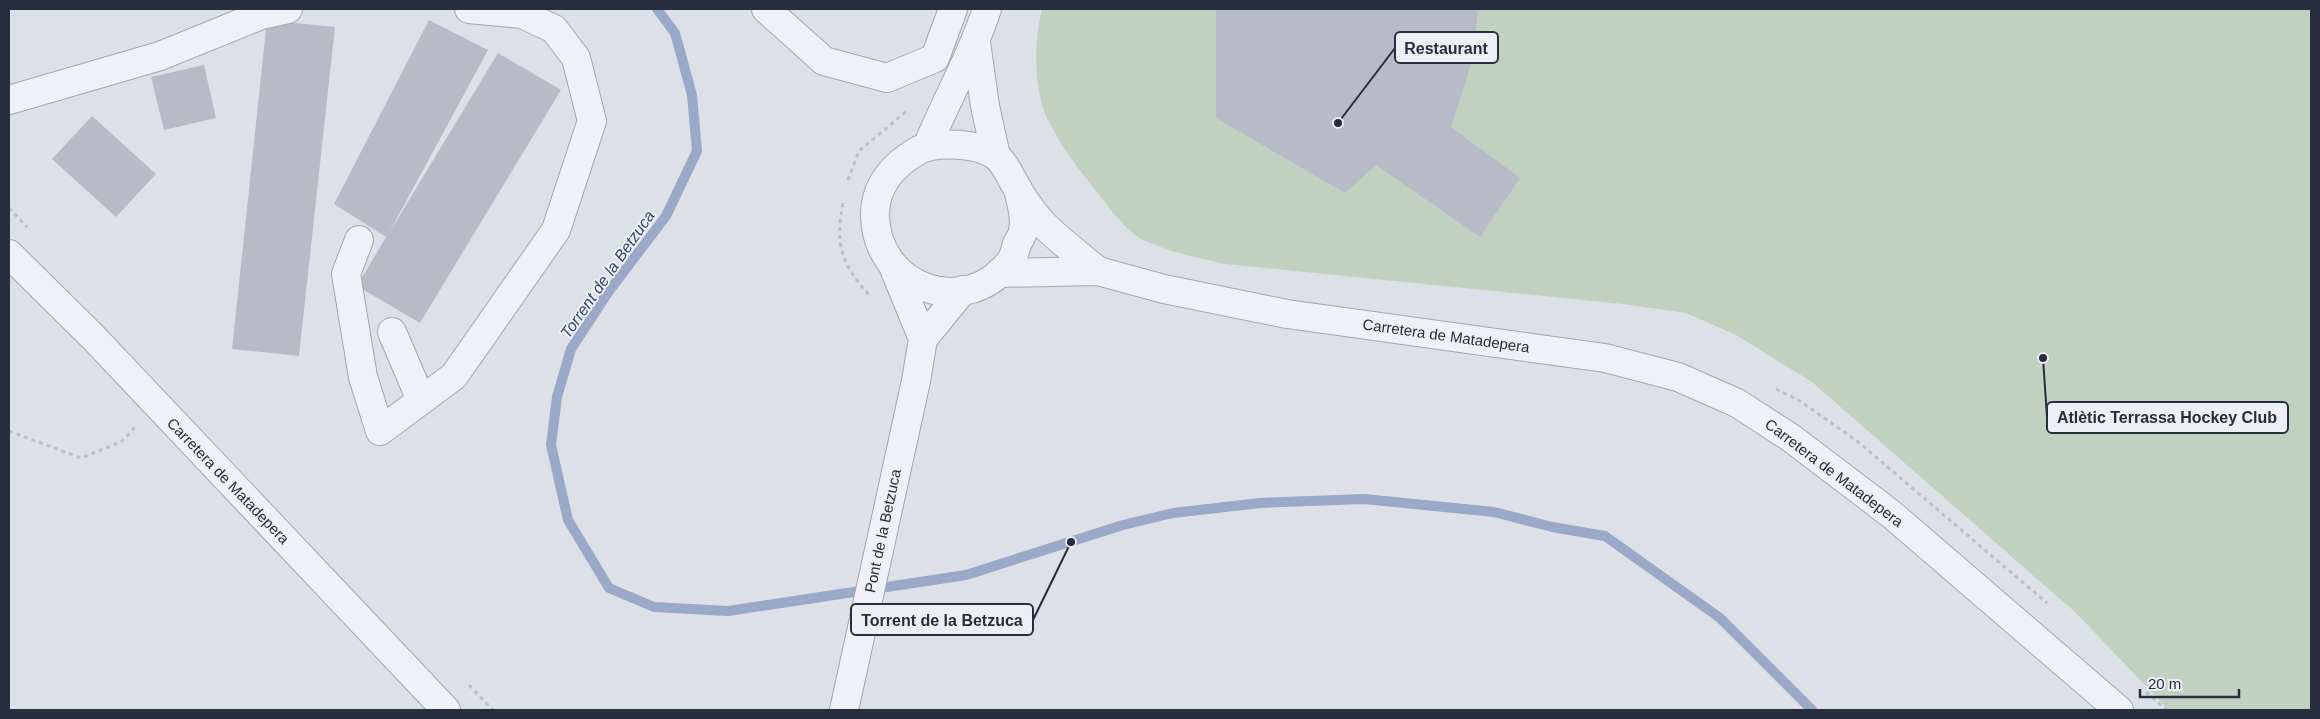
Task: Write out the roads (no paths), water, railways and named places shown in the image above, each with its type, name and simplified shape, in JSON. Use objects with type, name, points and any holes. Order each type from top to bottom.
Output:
[{"type":"street","points":[[9,100],[160,56],[261,15],[288,9]]},
{"type":"street","points":[[358,240],[346,274],[364,377],[380,431],[454,376],[556,230],[592,121],[576,58],[554,29],[522,14],[469,9]]},
{"type":"street","points":[[766,9],[824,61],[887,78],[935,58],[953,9]]},
{"type":"street","points":[[927,146],[952,89],[976,42],[987,9]]},
{"type":"street","points":[[976,42],[985,106],[996,156],[1043,224],[1098,271]]},
{"type":"street","points":[[996,156],[974,148],[954,144],[927,146],[902,159],[884,180],[875,206],[876,233],[886,258],[905,278],[930,290],[954,292],[978,286],[999,273],[1012,260],[1024,231],[1023,210],[1018,190]]},
{"type":"street","name":"Carretera de Matadepera","points":[[9,254],[94,338],[156,406],[446,710]]},
{"type":"street","points":[[892,265],[923,339],[963,290]]},
{"type":"street","points":[[999,273],[1098,271]]},
{"type":"street","name":"Carretera de Matadepera","points":[[1098,271],[1164,289],[1287,314],[1604,358],[1678,377],[1737,403],[1791,438],[1890,514],[2119,710]]},
{"type":"street","points":[[392,332],[421,400]]},
{"type":"street","name":"Pont de la Betzuca","points":[[844,710],[916,381],[923,339]]},
{"type":"waterway","name":"Torrent de la Betzuca","points":[[657,9],[675,33],[692,95],[697,151],[666,216],[609,291],[571,349],[557,397],[551,445],[568,520],[609,588],[654,607],[728,611],[966,575],[1123,525],[1173,513],[1260,503],[1364,499],[1494,512],[1552,527],[1605,536],[1720,618],[1812,710]]},
{"type":"place","name":"Restaurant","points":[[1338,123]]},
{"type":"place","name":"Atlètic Terrassa Hockey Club","points":[[2043,358]]},
{"type":"place","name":"Torrent de la Betzuca","points":[[1071,542]]}]
